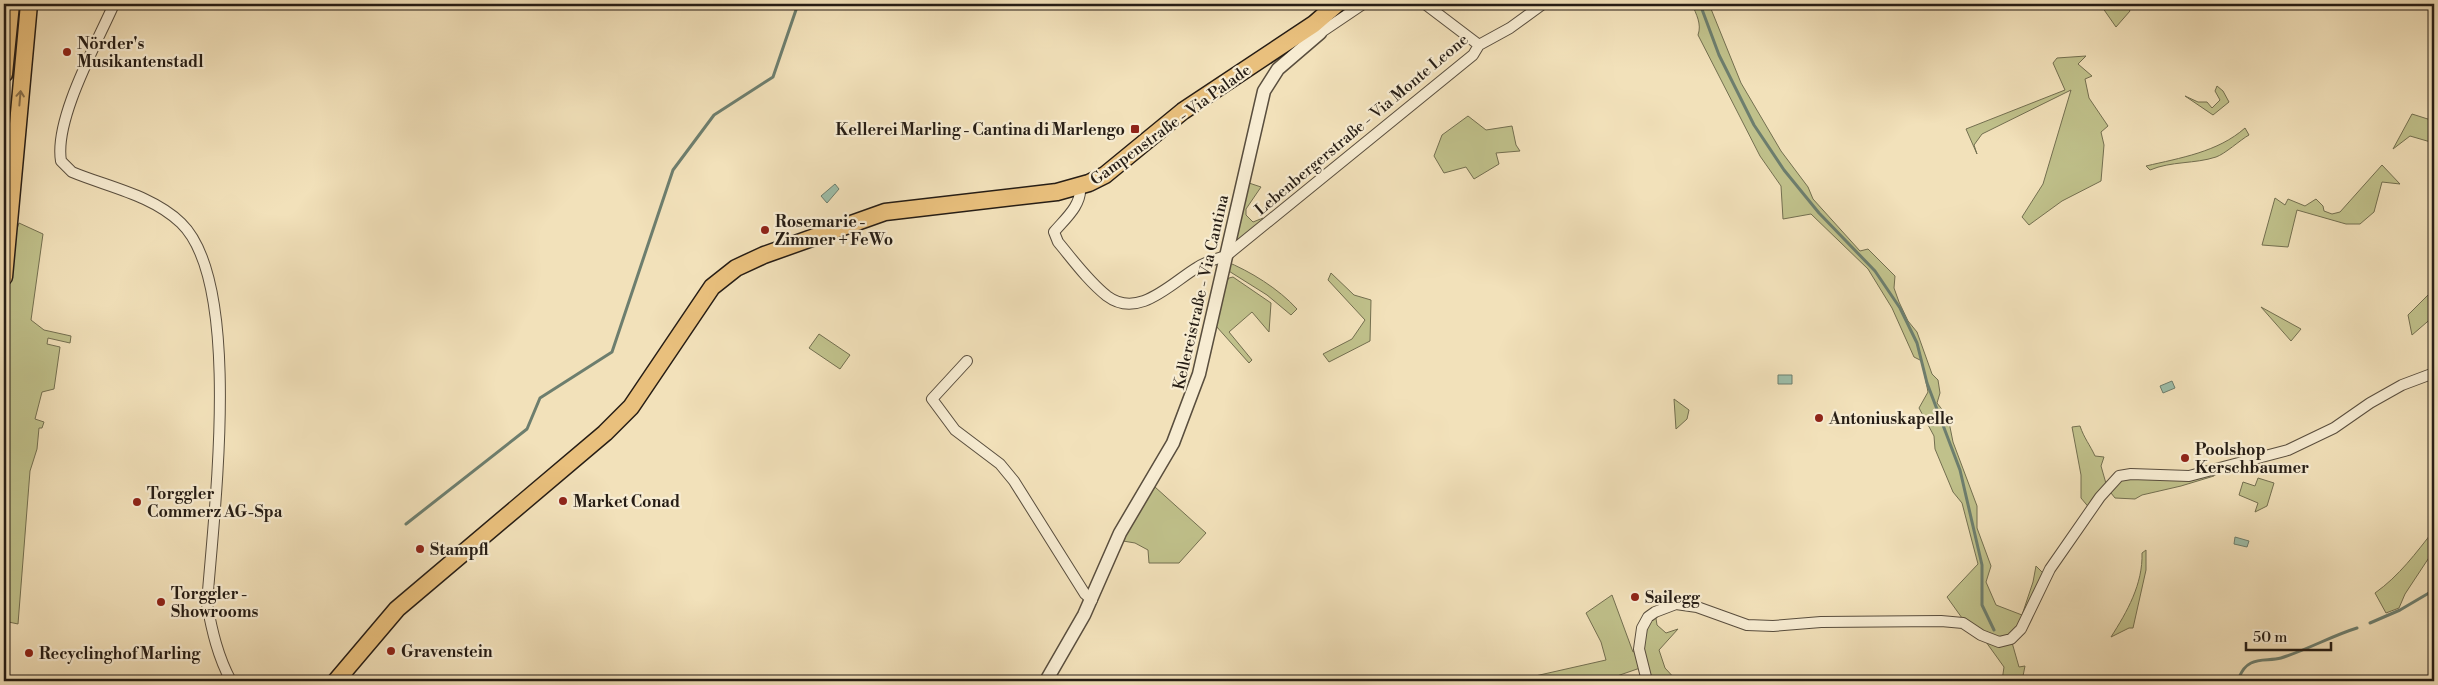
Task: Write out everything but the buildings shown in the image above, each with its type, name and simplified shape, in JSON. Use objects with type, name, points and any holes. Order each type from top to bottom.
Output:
[{"type":"main road","points":[[4,74],[11,4]]},
{"type":"main road","points":[[4,277],[29,4]]},
{"type":"main road","name":"Gampenstraße - Via Palade","points":[[336,681],[397,609],[605,432],[631,407],[712,287],[736,268],[767,254],[886,212],[1057,192],[1080,187],[1105,175],[1183,111],[1317,28],[1337,4]]},
{"type":"street","points":[[114,4],[68,108],[61,150],[62,161],[72,172],[160,207],[182,224],[190,234],[204,260],[216,318],[220,413],[207,604],[212,634],[222,664],[232,681]]},
{"type":"street","points":[[1317,28],[1363,4]]},
{"type":"street","points":[[1425,4],[1479,44]]},
{"type":"street","name":"Lebenbergerstraße - Via Monte Leone","points":[[1080,187],[1081,196],[1075,208],[1054,232],[1055,237],[1099,288],[1119,302],[1131,304],[1145,300],[1161,292],[1198,267],[1226,256],[1473,55],[1479,44],[1510,28],[1543,4]]},
{"type":"street","name":"Kellereistraße - Via Cantina","points":[[1046,681],[1092,600],[1120,533],[1173,444],[1191,401],[1199,374],[1264,91],[1278,69],[1317,28]]},
{"type":"street","points":[[967,361],[932,399],[955,430],[1000,464],[1014,481],[1085,594],[1092,600]]},
{"type":"street","points":[[1647,681],[1640,649],[1642,628],[1648,617],[1655,612],[1676,604],[1697,607],[1747,625],[1773,626],[1821,622],[1941,621],[1963,623],[1981,635],[1999,642],[2011,639],[2021,629],[2050,568],[2100,496],[2119,476],[2131,474],[2189,476],[2288,450],[2334,428],[2370,403],[2402,385],[2434,373]]},
{"type":"green space","points":[[1692,4],[1709,4],[1741,83],[1781,151],[1808,187],[1813,199],[1860,251],[1868,249],[1895,276],[1894,288],[1899,302],[1908,321],[1917,332],[1932,374],[1938,380],[1940,393],[1937,403],[1948,417],[1953,442],[1977,506],[1977,528],[1991,566],[1986,582],[1996,605],[2022,615],[2033,582],[2036,566],[2046,576],[2011,639],[2019,667],[2025,666],[2022,681],[2002,681],[2004,667],[1981,635],[1962,618],[1947,597],[1978,564],[1962,503],[1953,492],[1935,449],[1934,436],[1919,408],[1928,392],[1922,361],[1914,357],[1892,308],[1868,269],[1811,214],[1783,219],[1781,186],[1760,156],[1698,35],[1699,23]]},
{"type":"green space","points":[[2100,4],[2126,4],[2130,11],[2116,27]]},
{"type":"green space","points":[[2086,56],[2078,64],[2092,76],[2085,79],[2089,98],[2108,126],[2101,132],[2104,145],[2101,181],[2062,201],[2029,225],[2022,217],[2043,184],[2071,90],[1982,134],[1974,145],[1977,154],[1966,129],[2065,90],[2053,63],[2057,58]]},
{"type":"green space","points":[[2217,86],[2223,91],[2229,102],[2213,115],[2185,96],[2198,102],[2207,102],[2212,108],[2220,100],[2215,91]]},
{"type":"green space","points":[[2412,114],[2434,121],[2434,143],[2410,136],[2393,149]]},
{"type":"green space","points":[[1468,116],[1486,130],[1512,126],[1516,145],[1520,151],[1496,153],[1499,164],[1474,179],[1466,167],[1444,173],[1434,156],[1442,135]]},
{"type":"green space","points":[[2245,128],[2249,135],[2216,157],[2166,165],[2150,170],[2146,166],[2198,153],[2223,143]]},
{"type":"green space","points":[[2382,165],[2400,184],[2382,182],[2374,212],[2360,224],[2346,224],[2297,210],[2288,247],[2262,245],[2275,198],[2285,205],[2288,199],[2305,206],[2316,199],[2323,206],[2324,211],[2332,214],[2340,212]]},
{"type":"green space","points":[[1243,181],[1261,187],[1246,209],[1246,215],[1253,222],[1263,218],[1266,224],[1226,256]]},
{"type":"green space","points":[[19,223],[43,234],[31,320],[44,330],[71,336],[70,343],[48,338],[47,344],[60,347],[54,389],[42,392],[35,419],[44,422],[42,428],[39,428],[37,449],[30,471],[18,624],[4,621],[4,301]]},
{"type":"green space","points":[[1225,261],[1264,281],[1282,294],[1297,309],[1291,315],[1267,295],[1224,268]]},
{"type":"green space","points":[[1331,273],[1354,295],[1371,300],[1370,341],[1329,362],[1323,354],[1352,339],[1365,320],[1328,280]]},
{"type":"green space","points":[[1233,277],[1271,303],[1269,332],[1252,312],[1229,332],[1252,360],[1249,363],[1216,326],[1226,282],[1229,278]]},
{"type":"green space","points":[[2434,289],[2434,316],[2412,335],[2408,315]]},
{"type":"green space","points":[[2261,307],[2301,329],[2291,341]]},
{"type":"green space","points":[[819,334],[850,355],[840,369],[809,348]]},
{"type":"green space","points":[[1674,399],[1689,410],[1687,419],[1676,429]]},
{"type":"green space","points":[[2080,426],[2095,456],[2104,457],[2101,466],[2107,487],[2119,476],[2213,470],[2214,476],[2142,495],[2135,499],[2115,498],[2107,488],[2091,510],[2081,498],[2081,475],[2072,427]]},
{"type":"green space","points":[[2258,478],[2274,483],[2267,506],[2255,512],[2258,503],[2239,495],[2243,482],[2255,486]]},
{"type":"green space","points":[[1155,487],[1206,533],[1179,563],[1149,563],[1148,550],[1135,543],[1123,541],[1143,502]]},
{"type":"green space","points":[[2434,530],[2434,550],[2405,594],[2399,608],[2386,613],[2375,593],[2414,556]]},
{"type":"green space","points":[[2146,550],[2146,570],[2133,628],[2129,628],[2111,637],[2133,597],[2140,576],[2142,553]]},
{"type":"green space","points":[[1612,595],[1633,652],[1637,650],[1639,639],[1655,612],[1657,625],[1666,633],[1678,629],[1659,650],[1665,668],[1677,681],[1647,681],[1643,667],[1617,676],[1618,681],[1513,681],[1606,660],[1601,642],[1586,613]]},
{"type":"shaded area","points":[[835,184],[839,189],[827,203],[821,196]]},
{"type":"shaded area","points":[[1778,375],[1792,375],[1792,384],[1778,384]]},
{"type":"shaded area","points":[[2172,381],[2175,388],[2163,393],[2160,386]]},
{"type":"shaded area","points":[[2235,537],[2249,541],[2247,547],[2234,544]]},
{"type":"waterway","points":[[406,524],[527,429],[540,398],[612,352],[673,170],[714,115],[773,77],[798,4]]},
{"type":"waterway","points":[[1700,4],[1719,55],[1754,125],[1784,170],[1819,213],[1875,271],[1900,308],[1917,343],[1927,383],[1960,470],[1982,565],[1982,605],[1994,630]]},
{"type":"waterway","points":[[2370,623],[2400,610],[2434,590]]},
{"type":"waterway","points":[[2237,681],[2244,669],[2251,663],[2281,658],[2357,628]]},
{"type":"waterway","points":[[2008,677],[2009,681]]},
{"type":"place","name":"Nörder's Musikantenstadl","points":[[67,52]]},
{"type":"place","name":"Kellerei Marling - Cantina di Marlengo","points":[[1135,129]]},
{"type":"place","name":"Rosemarie - Zimmer + FeWo","points":[[765,230]]},
{"type":"place","name":"Antoniuskapelle","points":[[1819,418]]},
{"type":"place","name":"Poolshop Kerschbaumer","points":[[2185,458]]},
{"type":"place","name":"Market Conad","points":[[563,501]]},
{"type":"place","name":"Torggler Commerz AG-Spa","points":[[137,502]]},
{"type":"place","name":"Stampfl","points":[[420,549]]},
{"type":"place","name":"Sailegg","points":[[1635,597]]},
{"type":"place","name":"Torggler - Showrooms","points":[[161,602]]},
{"type":"place","name":"Gravenstein","points":[[391,651]]},
{"type":"place","name":"Recyclinghof Marling","points":[[29,653]]}]
